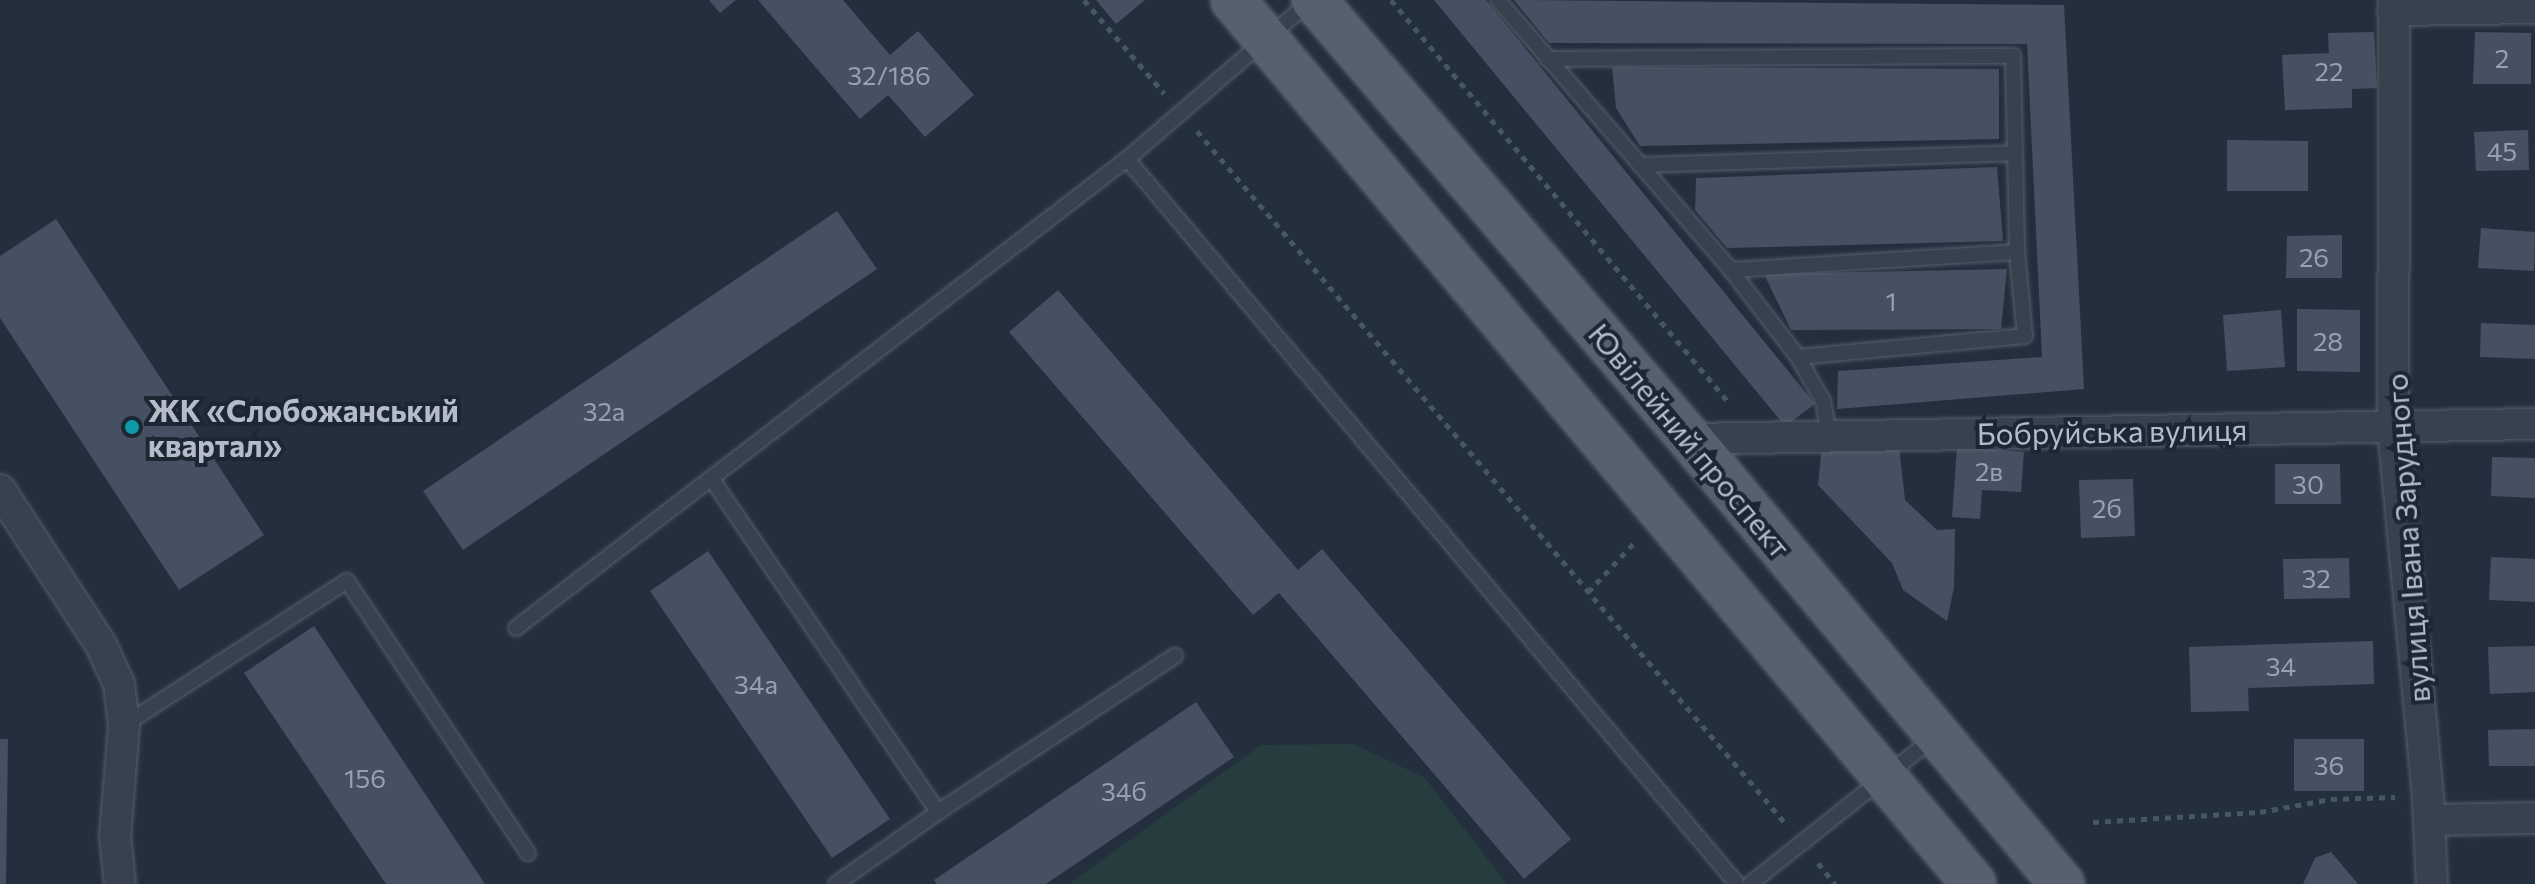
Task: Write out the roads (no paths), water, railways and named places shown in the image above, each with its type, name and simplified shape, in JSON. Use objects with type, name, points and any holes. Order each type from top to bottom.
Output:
[{"type":"main road","points":[[1233,0],[1974,884]]},
{"type":"main road","name":"Ювілейний проспект","points":[[1313,0],[1690,439],[2062,884]]},
{"type":"street","points":[[2394,5],[2535,8]]},
{"type":"street","name":"вулиця Івана Зарудного","points":[[2394,5],[2393,427],[2429,808],[2432,884]]},
{"type":"street","name":"Бобруйська вулиця","points":[[1690,439],[2535,424]]},
{"type":"street","points":[[0,490],[112,665],[124,725],[115,836],[120,884]]},
{"type":"street","points":[[2429,808],[2535,818]]},
{"type":"lane","points":[[516,628],[1127,159],[1313,0]]},
{"type":"lane","points":[[1498,0],[1731,270],[1798,357],[1823,401],[1829,436]]},
{"type":"lane","points":[[1547,59],[2013,56],[2017,252],[2025,336],[1798,357]]},
{"type":"lane","points":[[1640,165],[2015,153]]},
{"type":"lane","points":[[1127,159],[1737,884]]},
{"type":"lane","points":[[1731,270],[2017,252]]},
{"type":"lane","points":[[711,478],[938,812]]},
{"type":"lane","points":[[124,725],[347,581],[528,853]]},
{"type":"lane","points":[[836,884],[938,812],[1175,656]]},
{"type":"lane","points":[[1750,884],[1938,734]]},
{"type":"place","name":"ЖК «Слобожанський квартал»","points":[[132,427]]}]
